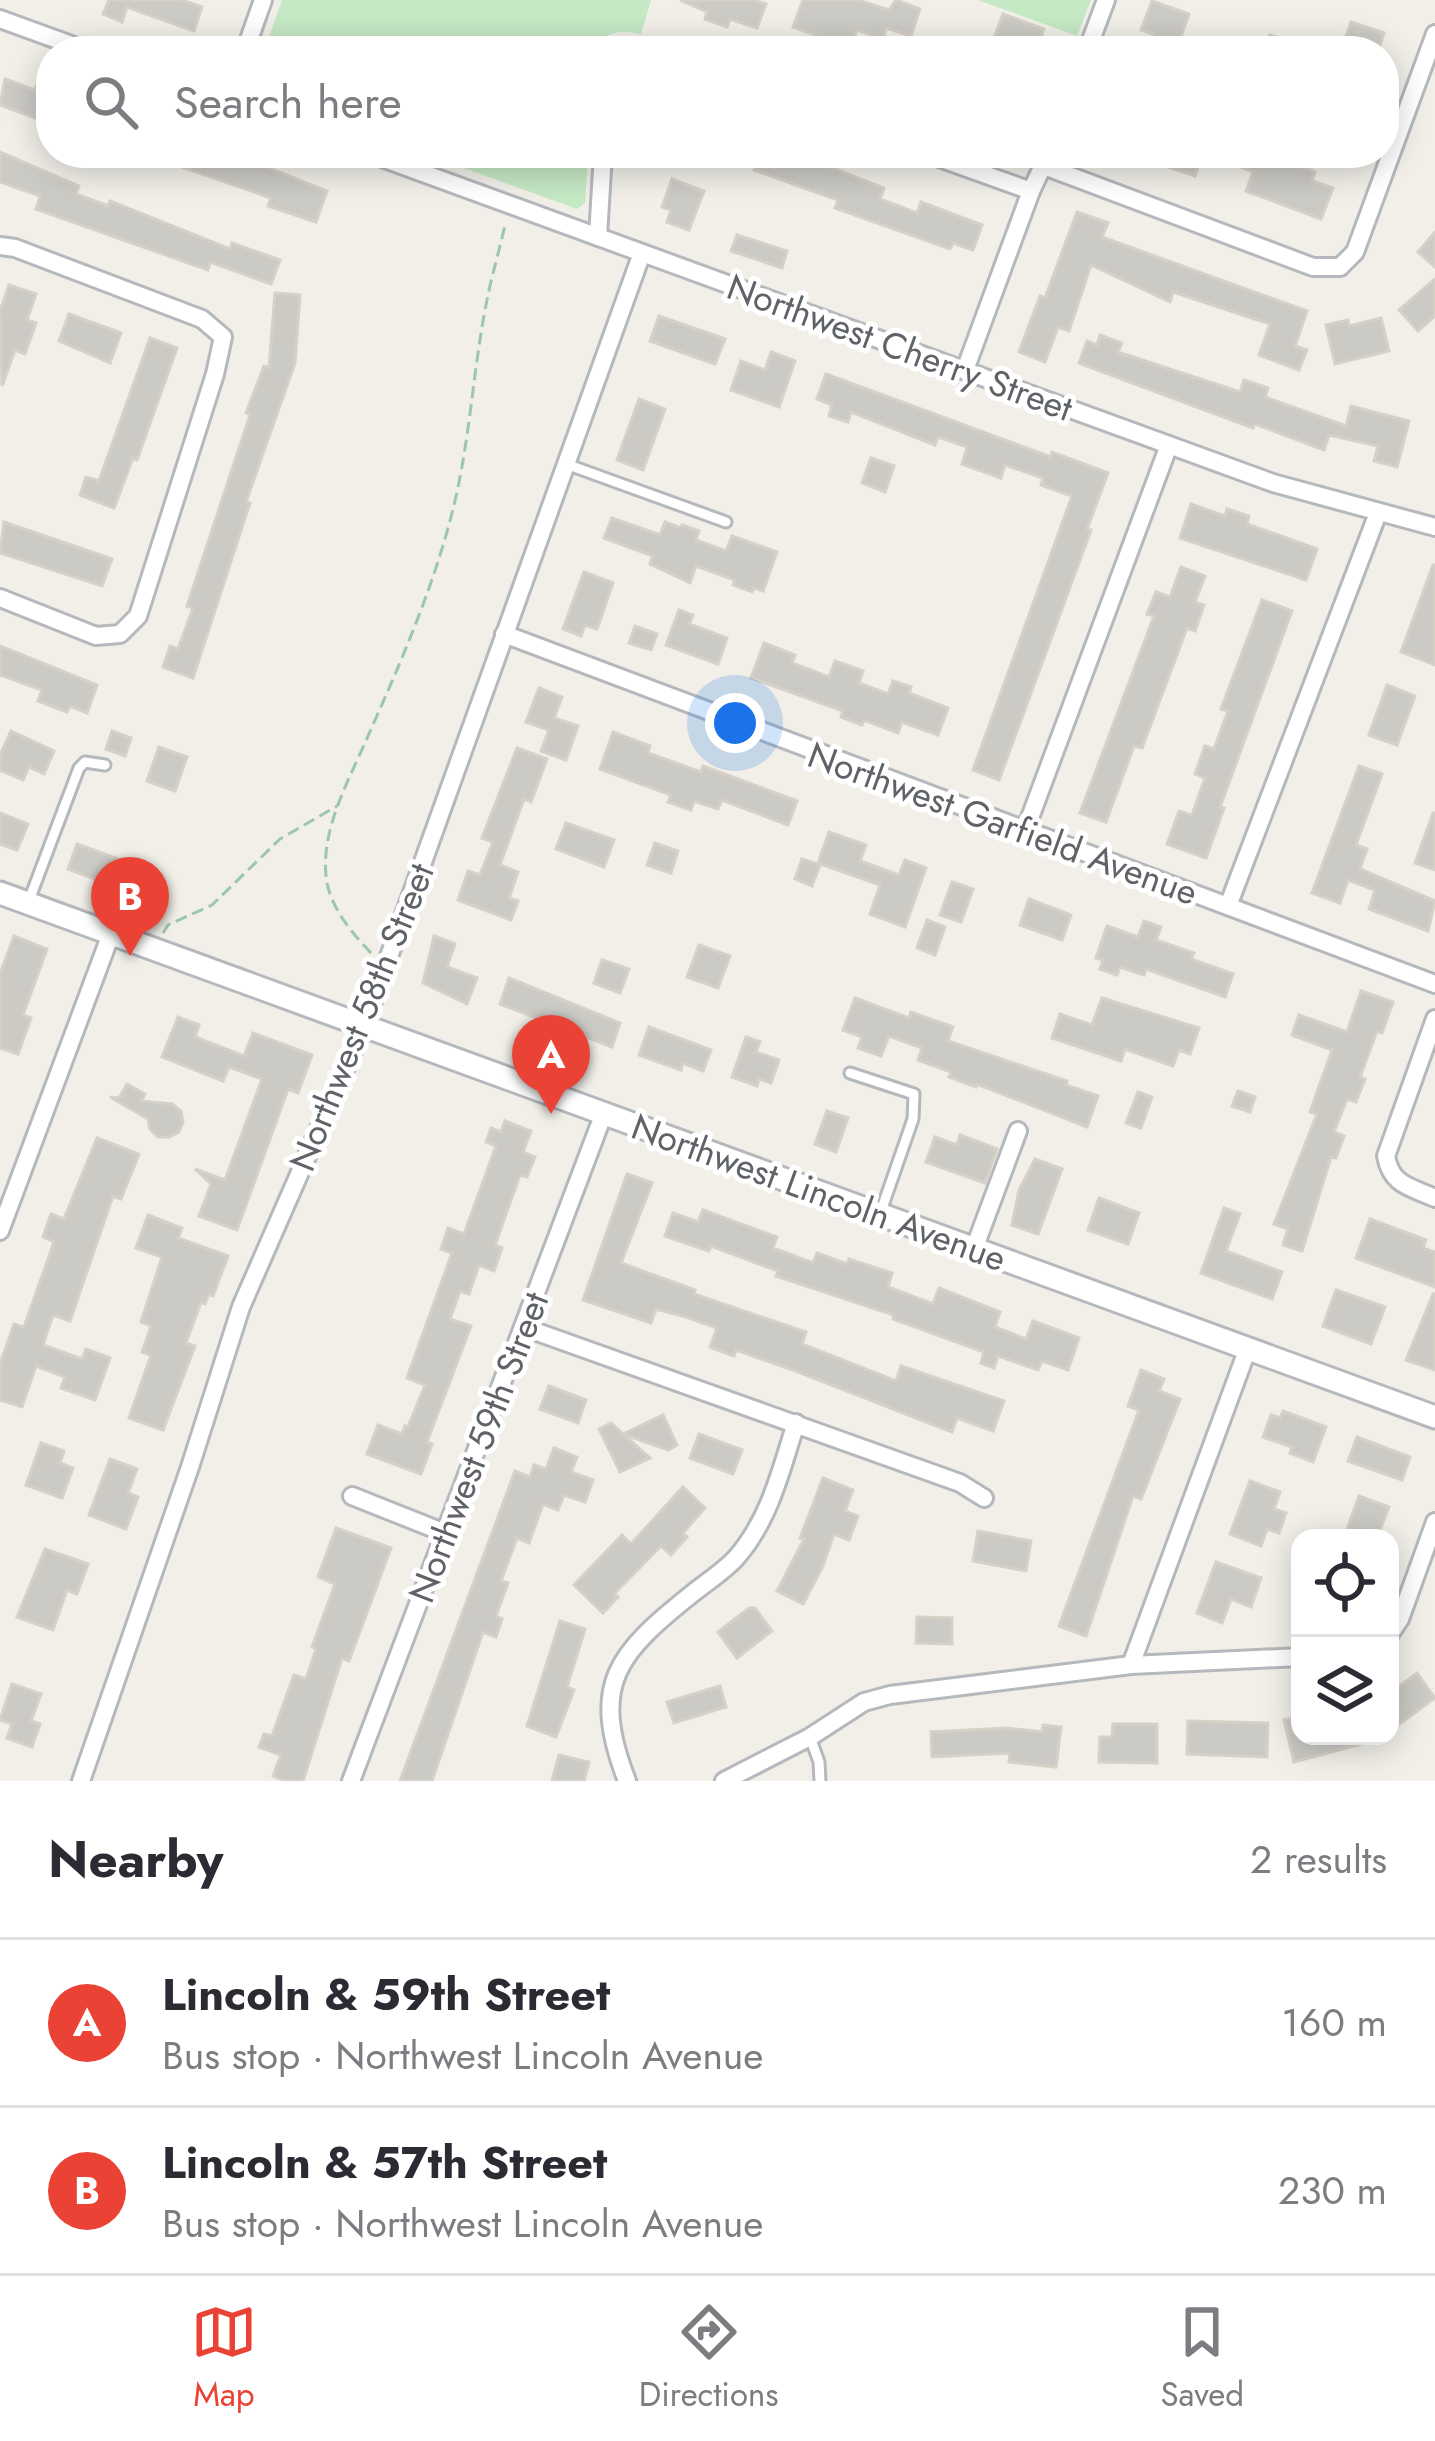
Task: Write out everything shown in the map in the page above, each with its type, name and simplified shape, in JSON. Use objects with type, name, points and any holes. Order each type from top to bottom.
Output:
[{"type":"street","points":[[250,36],[263,0]]},
{"type":"street","points":[[1093,36],[1106,0]]},
{"type":"street","points":[[0,19],[47,36]]},
{"type":"street","points":[[1399,132],[1435,34]]},
{"type":"street","name":"Northwest Cherry Street","points":[[409,168],[1274,483],[1435,527]]},
{"type":"street","points":[[598,237],[602,168]]},
{"type":"street","points":[[967,168],[1031,191]]},
{"type":"street","points":[[965,370],[1043,168]]},
{"type":"street","points":[[1067,168],[1313,267],[1340,267],[1355,252],[1386,168]]},
{"type":"street","points":[[0,246],[202,319],[223,337],[138,616],[120,634],[96,636],[0,598]]},
{"type":"street","name":"Northwest 58th Street","points":[[81,1781],[241,1307],[364,1026],[642,253]]},
{"type":"street","points":[[1025,831],[1169,445]]},
{"type":"street","points":[[1228,907],[1378,513]]},
{"type":"street","name":"Northwest Garfield Avenue","points":[[504,634],[1435,984]]},
{"type":"street","name":"Northwest Lincoln Avenue","points":[[0,893],[1435,1417]]},
{"type":"street","points":[[0,1231],[4,1208],[111,934]]},
{"type":"street","points":[[1435,1019],[1385,1156],[1388,1172],[1399,1184],[1435,1198]]},
{"type":"street","name":"Northwest 59th Street","points":[[351,1781],[604,1113]]},
{"type":"street","points":[[974,1249],[1018,1131]]},
{"type":"street","points":[[523,1327],[796,1423],[960,1484],[984,1498]]},
{"type":"street","points":[[1132,1665],[1248,1348]]},
{"type":"street","points":[[627,1781],[615,1750],[609,1713],[620,1665],[642,1634],[734,1561],[760,1526],[796,1423]]},
{"type":"street","points":[[352,1496],[445,1533]]},
{"type":"street","points":[[1399,1620],[1435,1522]]},
{"type":"street","points":[[724,1781],[810,1737],[864,1702],[890,1695],[1132,1665],[1291,1657]]},
{"type":"lane","points":[[566,464],[726,522]]},
{"type":"lane","points":[[28,903],[79,768],[86,762],[105,765]]},
{"type":"lane","points":[[850,1073],[914,1094],[914,1119],[880,1214]]},
{"type":"lane","points":[[810,1737],[820,1781]]},
{"type":"path","points":[[385,967],[348,929],[326,877],[328,842],[338,805],[424,599],[454,507],[485,307],[511,205]]},
{"type":"path","points":[[153,949],[168,925],[212,905],[280,839],[338,805]]},
{"type":"green space","points":[[282,0],[651,0],[641,34],[269,36]]},
{"type":"green space","points":[[978,0],[1091,0],[1077,36]]},
{"type":"green space","points":[[464,168],[587,168],[585,203],[577,209]]},
{"type":"building","points":[[109,0],[182,0],[202,7],[194,31],[127,7],[122,22],[103,14]]},
{"type":"building","points":[[680,0],[766,4],[757,28],[730,19],[727,27],[705,19],[707,12]]},
{"type":"building","points":[[803,0],[858,0],[889,10],[896,0],[920,9],[911,36],[886,28],[884,36],[857,30],[855,36],[817,36],[793,27]]},
{"type":"building","points":[[1152,1],[1189,14],[1181,36],[1152,36],[1141,30]]},
{"type":"building","points":[[1003,14],[1044,29],[1041,36],[995,36]]},
{"type":"building","points":[[1351,22],[1384,33],[1383,36],[1346,36]]},
{"type":"building","points":[[5,79],[36,87],[36,118],[0,105]]},
{"type":"building","points":[[0,152],[79,186],[76,194],[108,206],[110,201],[230,249],[232,243],[280,260],[271,284],[210,262],[208,270],[36,209],[40,196],[0,182]]},
{"type":"building","points":[[185,168],[269,168],[327,191],[316,222],[268,206],[271,198]]},
{"type":"building","points":[[833,168],[884,188],[880,199],[917,213],[921,202],[982,225],[973,250],[953,243],[950,249],[835,208],[838,200],[754,170]]},
{"type":"building","points":[[1172,168],[1198,168],[1195,176]]},
{"type":"building","points":[[1243,168],[1315,172],[1312,181],[1333,188],[1321,219],[1246,191],[1253,172]]},
{"type":"building","points":[[672,179],[704,191],[689,230],[667,222],[671,210],[662,207]]},
{"type":"building","points":[[1077,212],[1108,223],[1102,237],[1307,311],[1295,346],[1307,350],[1299,370],[1259,355],[1270,324],[1173,292],[1170,302],[1091,265],[1069,331],[1058,327],[1045,362],[1019,352]]},
{"type":"building","points":[[1435,232],[1435,267],[1418,252]]},
{"type":"building","points":[[737,235],[787,251],[782,268],[731,251]]},
{"type":"building","points":[[1435,279],[1435,316],[1418,331],[1399,310]]},
{"type":"building","points":[[9,285],[36,294],[27,320],[36,323],[25,354],[15,350],[2,386],[0,311]]},
{"type":"building","points":[[275,293],[300,295],[295,363],[246,502],[250,503],[193,678],[163,667],[170,646],[178,649],[193,608],[187,606],[250,415],[246,413],[264,366],[269,368]]},
{"type":"building","points":[[69,314],[121,333],[110,363],[59,341]]},
{"type":"building","points":[[659,316],[725,339],[715,364],[650,341]]},
{"type":"building","points":[[1381,318],[1389,351],[1335,364],[1326,325],[1348,320],[1349,326]]},
{"type":"building","points":[[1100,335],[1122,343],[1118,352],[1240,392],[1244,380],[1268,388],[1265,397],[1346,426],[1351,406],[1409,421],[1397,467],[1374,461],[1378,446],[1329,435],[1324,450],[1079,363],[1087,341],[1097,345]]},
{"type":"building","points":[[150,338],[177,348],[137,460],[133,458],[114,508],[80,495],[86,477],[99,481]]},
{"type":"building","points":[[771,352],[795,361],[779,407],[731,390],[741,361],[765,370]]},
{"type":"building","points":[[826,374],[1051,457],[1052,452],[1108,473],[999,780],[973,770],[1072,496],[1041,485],[1043,478],[1005,465],[1001,478],[962,464],[967,447],[938,437],[935,445],[851,412],[848,422],[829,416],[832,405],[817,399]]},
{"type":"building","points":[[639,399],[665,409],[643,470],[617,460]]},
{"type":"building","points":[[871,458],[894,466],[885,492],[862,483]]},
{"type":"building","points":[[1191,504],[1225,516],[1227,509],[1249,516],[1247,524],[1317,549],[1306,580],[1180,538]]},
{"type":"building","points":[[612,518],[660,535],[665,522],[682,525],[699,531],[696,540],[726,551],[732,536],[777,552],[763,591],[733,585],[735,580],[696,566],[690,583],[650,564],[653,556],[604,538]]},
{"type":"building","points":[[4,522],[112,559],[102,586],[0,553]]},
{"type":"building","points":[[1435,565],[1435,665],[1401,652]]},
{"type":"building","points":[[1181,567],[1205,576],[1195,602],[1204,605],[1195,631],[1187,628],[1142,748],[1134,746],[1106,822],[1080,813],[1154,616],[1147,614],[1156,592],[1170,597]]},
{"type":"building","points":[[584,572],[613,583],[597,629],[585,625],[581,636],[563,629]]},
{"type":"building","points":[[1262,600],[1292,611],[1206,858],[1167,844],[1179,811],[1192,815],[1205,778],[1195,774],[1205,746],[1214,749],[1228,711],[1221,709]]},
{"type":"building","points":[[679,610],[693,615],[689,624],[727,638],[718,664],[666,645]]},
{"type":"building","points":[[635,626],[657,634],[651,650],[629,643]]},
{"type":"building","points":[[764,643],[795,655],[792,663],[829,677],[835,661],[863,671],[859,683],[888,694],[893,681],[911,687],[909,693],[948,708],[938,735],[902,722],[898,733],[864,720],[862,725],[841,717],[843,711],[751,678]]},
{"type":"building","points":[[0,646],[97,685],[87,713],[70,706],[67,712],[38,701],[42,690],[0,675]]},
{"type":"building","points":[[1387,685],[1415,696],[1397,745],[1369,735]]},
{"type":"building","points":[[539,688],[562,697],[554,718],[578,726],[566,760],[541,751],[549,730],[526,722]]},
{"type":"building","points":[[11,731],[54,751],[44,774],[29,767],[23,780],[0,770],[0,755]]},
{"type":"building","points":[[112,731],[131,738],[125,756],[106,749]]},
{"type":"building","points":[[613,732],[650,746],[648,753],[701,772],[703,766],[797,801],[788,825],[722,800],[718,809],[694,801],[691,810],[668,802],[671,795],[600,769]]},
{"type":"building","points":[[159,747],[187,757],[175,791],[147,781]]},
{"type":"building","points":[[517,748],[547,759],[531,802],[524,799],[500,865],[518,872],[509,898],[518,901],[511,920],[458,900],[468,871],[480,875],[493,842],[482,838]]},
{"type":"building","points":[[1359,766],[1382,774],[1356,845],[1367,849],[1360,869],[1435,901],[1428,931],[1369,909],[1375,890],[1348,880],[1340,903],[1312,893]]},
{"type":"building","points":[[0,813],[28,824],[17,850],[0,844]]},
{"type":"building","points":[[1435,813],[1435,870],[1415,863]]},
{"type":"building","points":[[566,823],[614,840],[604,867],[556,849]]},
{"type":"building","points":[[829,832],[866,845],[860,861],[899,875],[905,860],[926,868],[905,927],[870,914],[880,885],[818,863]]},
{"type":"building","points":[[655,843],[678,851],[671,873],[647,865]]},
{"type":"building","points":[[77,844],[137,866],[128,891],[68,869]]},
{"type":"building","points":[[802,859],[820,865],[812,886],[795,879]]},
{"type":"building","points":[[952,882],[973,889],[961,922],[940,915]]},
{"type":"building","points":[[1029,899],[1071,915],[1062,940],[1020,925]]},
{"type":"building","points":[[927,920],[945,927],[935,955],[917,948]]},
{"type":"building","points":[[1144,921],[1161,927],[1156,940],[1233,974],[1225,997],[1146,969],[1144,975],[1120,967],[1117,975],[1100,969],[1103,960],[1096,958],[1107,926],[1138,937]]},
{"type":"building","points":[[14,936],[47,949],[23,1015],[31,1018],[18,1054],[0,1048],[0,974]]},
{"type":"building","points":[[434,936],[455,944],[447,967],[477,978],[467,1004],[423,983]]},
{"type":"building","points":[[699,945],[730,956],[718,988],[687,977]]},
{"type":"building","points":[[602,960],[629,969],[620,993],[594,983]]},
{"type":"building","points":[[509,978],[620,1023],[612,1047],[500,1004]]},
{"type":"building","points":[[1361,991],[1393,1002],[1382,1033],[1377,1031],[1356,1102],[1347,1099],[1334,1132],[1344,1136],[1336,1158],[1331,1157],[1302,1251],[1283,1245],[1288,1229],[1274,1224],[1317,1114],[1310,1112],[1332,1050],[1292,1035],[1299,1015],[1347,1032]]},
{"type":"building","points":[[855,998],[909,1018],[911,1012],[953,1027],[948,1041],[1098,1096],[1087,1127],[949,1077],[951,1072],[918,1060],[922,1048],[889,1036],[881,1056],[858,1048],[862,1037],[843,1030]]},
{"type":"building","points":[[1102,998],[1199,1028],[1190,1054],[1179,1050],[1173,1066],[1125,1049],[1121,1061],[1052,1038],[1060,1014],[1092,1025]]},
{"type":"building","points":[[178,1017],[199,1025],[195,1037],[244,1056],[253,1033],[312,1055],[298,1093],[288,1089],[237,1230],[199,1216],[211,1184],[195,1169],[225,1180],[262,1079],[229,1067],[223,1081],[162,1057]]},
{"type":"building","points":[[649,1027],[711,1050],[703,1071],[683,1063],[681,1070],[639,1055]]},
{"type":"building","points":[[746,1037],[760,1042],[756,1052],[779,1060],[771,1083],[759,1079],[757,1086],[732,1077]]},
{"type":"building","points":[[127,1084],[145,1094],[141,1101],[172,1104],[181,1111],[179,1132],[158,1137],[148,1119],[110,1097],[119,1098]]},
{"type":"building","points":[[1238,1091],[1255,1097],[1250,1112],[1232,1106]]},
{"type":"building","points":[[1138,1092],[1152,1097],[1141,1128],[1126,1123]]},
{"type":"building","points":[[827,1111],[848,1118],[836,1152],[815,1144]]},
{"type":"building","points":[[505,1121],[531,1131],[523,1152],[535,1157],[527,1177],[520,1175],[495,1245],[502,1248],[494,1271],[479,1265],[469,1294],[460,1291],[450,1319],[471,1326],[427,1442],[432,1444],[421,1474],[367,1454],[378,1425],[402,1434],[408,1427],[425,1385],[407,1378],[452,1253],[441,1249],[448,1228],[464,1234],[496,1146],[486,1142],[491,1128],[501,1132]]},
{"type":"building","points":[[960,1135],[997,1149],[985,1183],[926,1162],[935,1137],[957,1145]]},
{"type":"building","points":[[97,1138],[139,1154],[121,1199],[113,1196],[70,1321],[53,1315],[43,1345],[82,1359],[86,1349],[110,1358],[95,1400],[61,1388],[65,1377],[36,1366],[22,1407],[0,1400],[0,1364],[14,1324],[24,1327],[54,1242],[43,1237],[51,1214],[64,1219]]},
{"type":"building","points":[[1035,1159],[1062,1169],[1038,1234],[1012,1225],[1019,1190]]},
{"type":"building","points":[[627,1174],[652,1183],[621,1263],[806,1332],[802,1344],[896,1381],[901,1366],[1004,1401],[993,1431],[957,1418],[952,1432],[736,1350],[734,1356],[710,1347],[717,1328],[686,1317],[656,1309],[651,1323],[583,1300]]},
{"type":"building","points":[[1099,1198],[1139,1213],[1128,1244],[1088,1230]]},
{"type":"building","points":[[1224,1208],[1240,1214],[1226,1251],[1282,1272],[1272,1299],[1201,1273]]},
{"type":"building","points":[[703,1210],[777,1237],[773,1248],[813,1263],[817,1253],[847,1264],[849,1259],[892,1273],[888,1287],[933,1304],[939,1288],[1000,1312],[995,1327],[1026,1339],[1033,1321],[1079,1338],[1068,1370],[1042,1361],[1038,1370],[998,1356],[994,1368],[981,1363],[984,1352],[893,1319],[894,1315],[776,1276],[778,1271],[711,1246],[709,1251],[665,1236],[673,1213],[698,1222]]},
{"type":"building","points":[[148,1215],[182,1228],[178,1238],[228,1256],[213,1296],[201,1302],[186,1343],[195,1346],[163,1430],[129,1418],[151,1355],[142,1352],[151,1326],[141,1322],[162,1257],[136,1248]]},
{"type":"building","points":[[1370,1219],[1426,1240],[1423,1248],[1435,1252],[1435,1287],[1356,1258]]},
{"type":"building","points":[[1336,1290],[1385,1307],[1371,1344],[1323,1326]]},
{"type":"building","points":[[1435,1294],[1435,1370],[1406,1360]]},
{"type":"building","points":[[1141,1370],[1164,1379],[1159,1391],[1180,1399],[1141,1499],[1133,1496],[1086,1636],[1059,1626],[1139,1410],[1128,1406]]},
{"type":"building","points":[[549,1386],[586,1400],[578,1423],[540,1409]]},
{"type":"building","points":[[1283,1411],[1326,1427],[1313,1462],[1290,1453],[1292,1447],[1263,1437],[1271,1415],[1280,1418]]},
{"type":"building","points":[[663,1415],[677,1445],[668,1450],[623,1434]]},
{"type":"building","points":[[611,1423],[650,1458],[620,1472],[599,1429]]},
{"type":"building","points":[[699,1434],[742,1450],[733,1474],[690,1458]]},
{"type":"building","points":[[1357,1437],[1410,1457],[1402,1480],[1348,1461]]},
{"type":"building","points":[[41,1443],[64,1451],[60,1463],[73,1468],[62,1498],[26,1485]]},
{"type":"building","points":[[554,1448],[577,1457],[571,1472],[593,1480],[585,1502],[564,1495],[558,1510],[543,1504],[529,1543],[517,1538],[501,1581],[508,1583],[496,1616],[502,1619],[496,1637],[483,1632],[432,1781],[400,1781],[515,1471],[530,1477],[534,1465],[546,1469]]},
{"type":"building","points":[[110,1459],[137,1469],[128,1493],[138,1497],[126,1529],[89,1515]]},
{"type":"building","points":[[823,1478],[853,1490],[845,1511],[858,1516],[849,1540],[834,1534],[803,1604],[777,1591],[804,1539],[800,1538]]},
{"type":"building","points":[[1250,1481],[1280,1492],[1274,1509],[1286,1513],[1279,1533],[1267,1529],[1261,1546],[1230,1534]]},
{"type":"building","points":[[683,1487],[705,1508],[683,1533],[687,1537],[671,1555],[661,1546],[614,1594],[618,1597],[603,1613],[574,1585],[622,1535],[631,1544]]},
{"type":"building","points":[[1359,1496],[1389,1507],[1380,1529],[1347,1529]]},
{"type":"building","points":[[336,1528],[391,1548],[349,1661],[342,1658],[303,1781],[286,1781],[273,1776],[281,1755],[259,1747],[264,1734],[272,1736],[294,1675],[306,1679],[316,1649],[312,1647],[335,1584],[318,1577]]},
{"type":"building","points":[[978,1531],[1031,1541],[1026,1571],[973,1561]]},
{"type":"building","points":[[45,1549],[88,1564],[77,1594],[67,1590],[53,1630],[17,1617]]},
{"type":"building","points":[[1216,1562],[1261,1578],[1251,1607],[1231,1599],[1222,1623],[1197,1613]]},
{"type":"building","points":[[755,1608],[772,1631],[737,1658],[718,1632]]},
{"type":"building","points":[[917,1617],[952,1618],[952,1644],[916,1643]]},
{"type":"building","points":[[560,1621],[585,1629],[567,1687],[574,1690],[556,1737],[527,1726]]},
{"type":"building","points":[[1417,1673],[1435,1698],[1399,1724],[1399,1686]]},
{"type":"building","points":[[12,1684],[41,1694],[31,1721],[40,1724],[32,1747],[7,1738],[12,1724],[0,1720]]},
{"type":"building","points":[[720,1686],[726,1707],[674,1723],[667,1702]]},
{"type":"building","points":[[1291,1719],[1291,1745],[1358,1745],[1294,1762],[1284,1720]]},
{"type":"building","points":[[1188,1721],[1268,1723],[1267,1757],[1187,1754]]},
{"type":"building","points":[[1113,1724],[1157,1724],[1157,1763],[1099,1762],[1100,1737],[1112,1737]]},
{"type":"building","points":[[1043,1725],[1061,1727],[1056,1767],[1009,1762],[1010,1753],[932,1757],[931,1732],[1007,1728],[1042,1732]]},
{"type":"building","points":[[559,1755],[589,1762],[584,1781],[552,1781]]},
{"type":"place","name":"Lincoln & 57th Street","points":[[130,956]]},
{"type":"place","name":"Lincoln & 59th Street","points":[[551,1114]]}]
